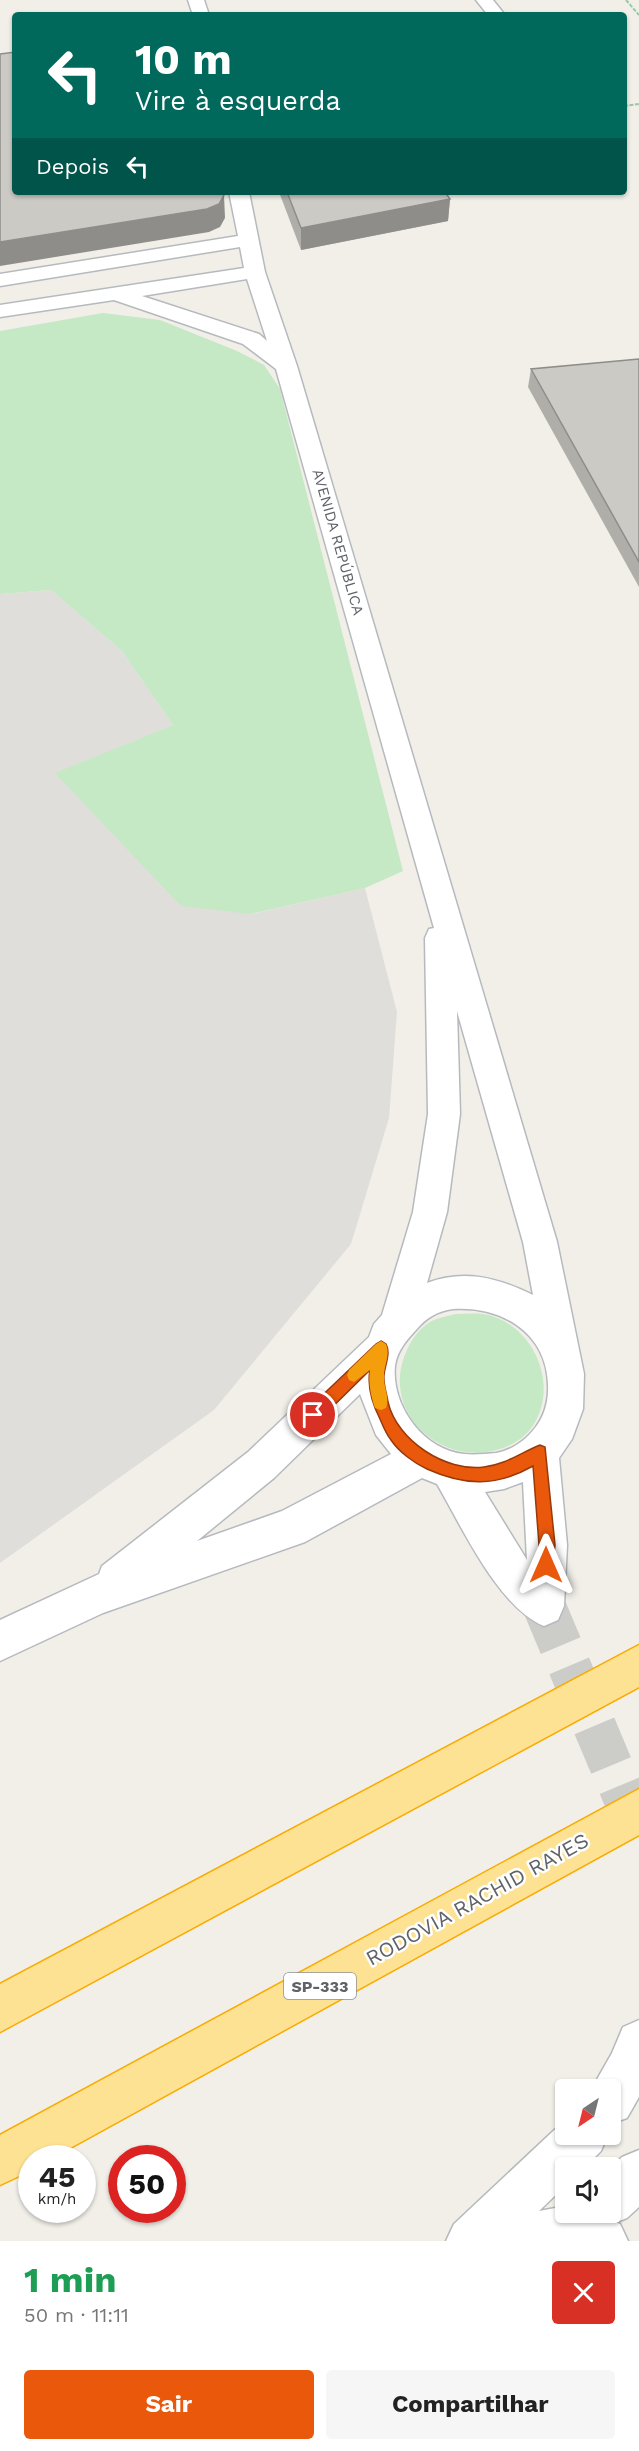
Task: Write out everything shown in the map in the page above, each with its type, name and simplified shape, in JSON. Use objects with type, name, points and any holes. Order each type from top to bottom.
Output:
[{"type":"highway","points":[[0,2009],[639,1665]]},
{"type":"highway","name":"RODOVIA RACHID RAYES","points":[[0,2161],[639,1811]]},
{"type":"main road","points":[[484,0],[494,12]]},
{"type":"main road","name":"AVENIDA REPÚBLICA","points":[[240,195],[255,272],[286,366],[439,892]]},
{"type":"main road","points":[[0,280],[248,240]]},
{"type":"main road","points":[[0,311],[255,272]]},
{"type":"main road","points":[[115,293],[251,339],[286,366]]},
{"type":"main road","points":[[439,892],[444,1114],[430,1212],[376,1377],[382,1407],[397,1436],[436,1465],[510,1571],[544,1606],[547,1545],[540,1453]]},
{"type":"main road","points":[[0,1641],[96,1596],[291,1528],[436,1465],[482,1475],[513,1468],[540,1453],[558,1430],[567,1401],[564,1364],[540,1242],[439,892]]},
{"type":"main road","points":[[96,1596],[261,1465],[422,1301],[448,1293],[478,1292],[506,1299],[532,1314],[552,1337],[564,1364]]},
{"type":"main road","points":[[621,2083],[632,2065],[639,2043]]},
{"type":"main road","points":[[471,2241],[572,2145]]},
{"type":"main road","points":[[621,2191],[639,2174]]},
{"type":"main road","points":[[476,2241],[591,2229]]},
{"type":"path","points":[[626,0],[639,15]]},
{"type":"shaded area","points":[[51,590],[122,651],[173,725],[56,773],[252,914],[365,888],[397,1012],[389,1118],[351,1244],[214,1410],[0,1563],[0,594]]},
{"type":"green space","points":[[103,313],[160,320],[237,351],[264,365],[280,389],[403,871],[365,888],[251,914],[181,906],[55,773],[173,725],[122,651],[51,590],[0,594],[0,331]]},
{"type":"green space","points":[[456,1314],[483,1314],[512,1326],[524,1337],[540,1365],[543,1396],[537,1418],[521,1438],[503,1448],[480,1453],[458,1451],[438,1443],[421,1430],[409,1414],[401,1395],[400,1373],[413,1338],[430,1322]]},
{"type":"building","points":[[12,52],[12,195],[224,195],[219,204],[207,209],[0,242],[0,54]]},
{"type":"building","points":[[288,195],[447,195],[450,199],[301,228]]},
{"type":"building","points":[[639,359],[639,562],[531,369]]},
{"type":"tunnel","points":[[544,1606],[639,1832]]},
{"type":"slow traffic","points":[[354,1375],[381,1349],[376,1377],[381,1402]]},
{"type":"route","points":[[313,1415],[381,1349],[376,1377],[382,1407],[397,1436],[421,1458],[451,1472],[482,1475],[513,1468],[540,1453],[547,1545],[546,1565]]}]
